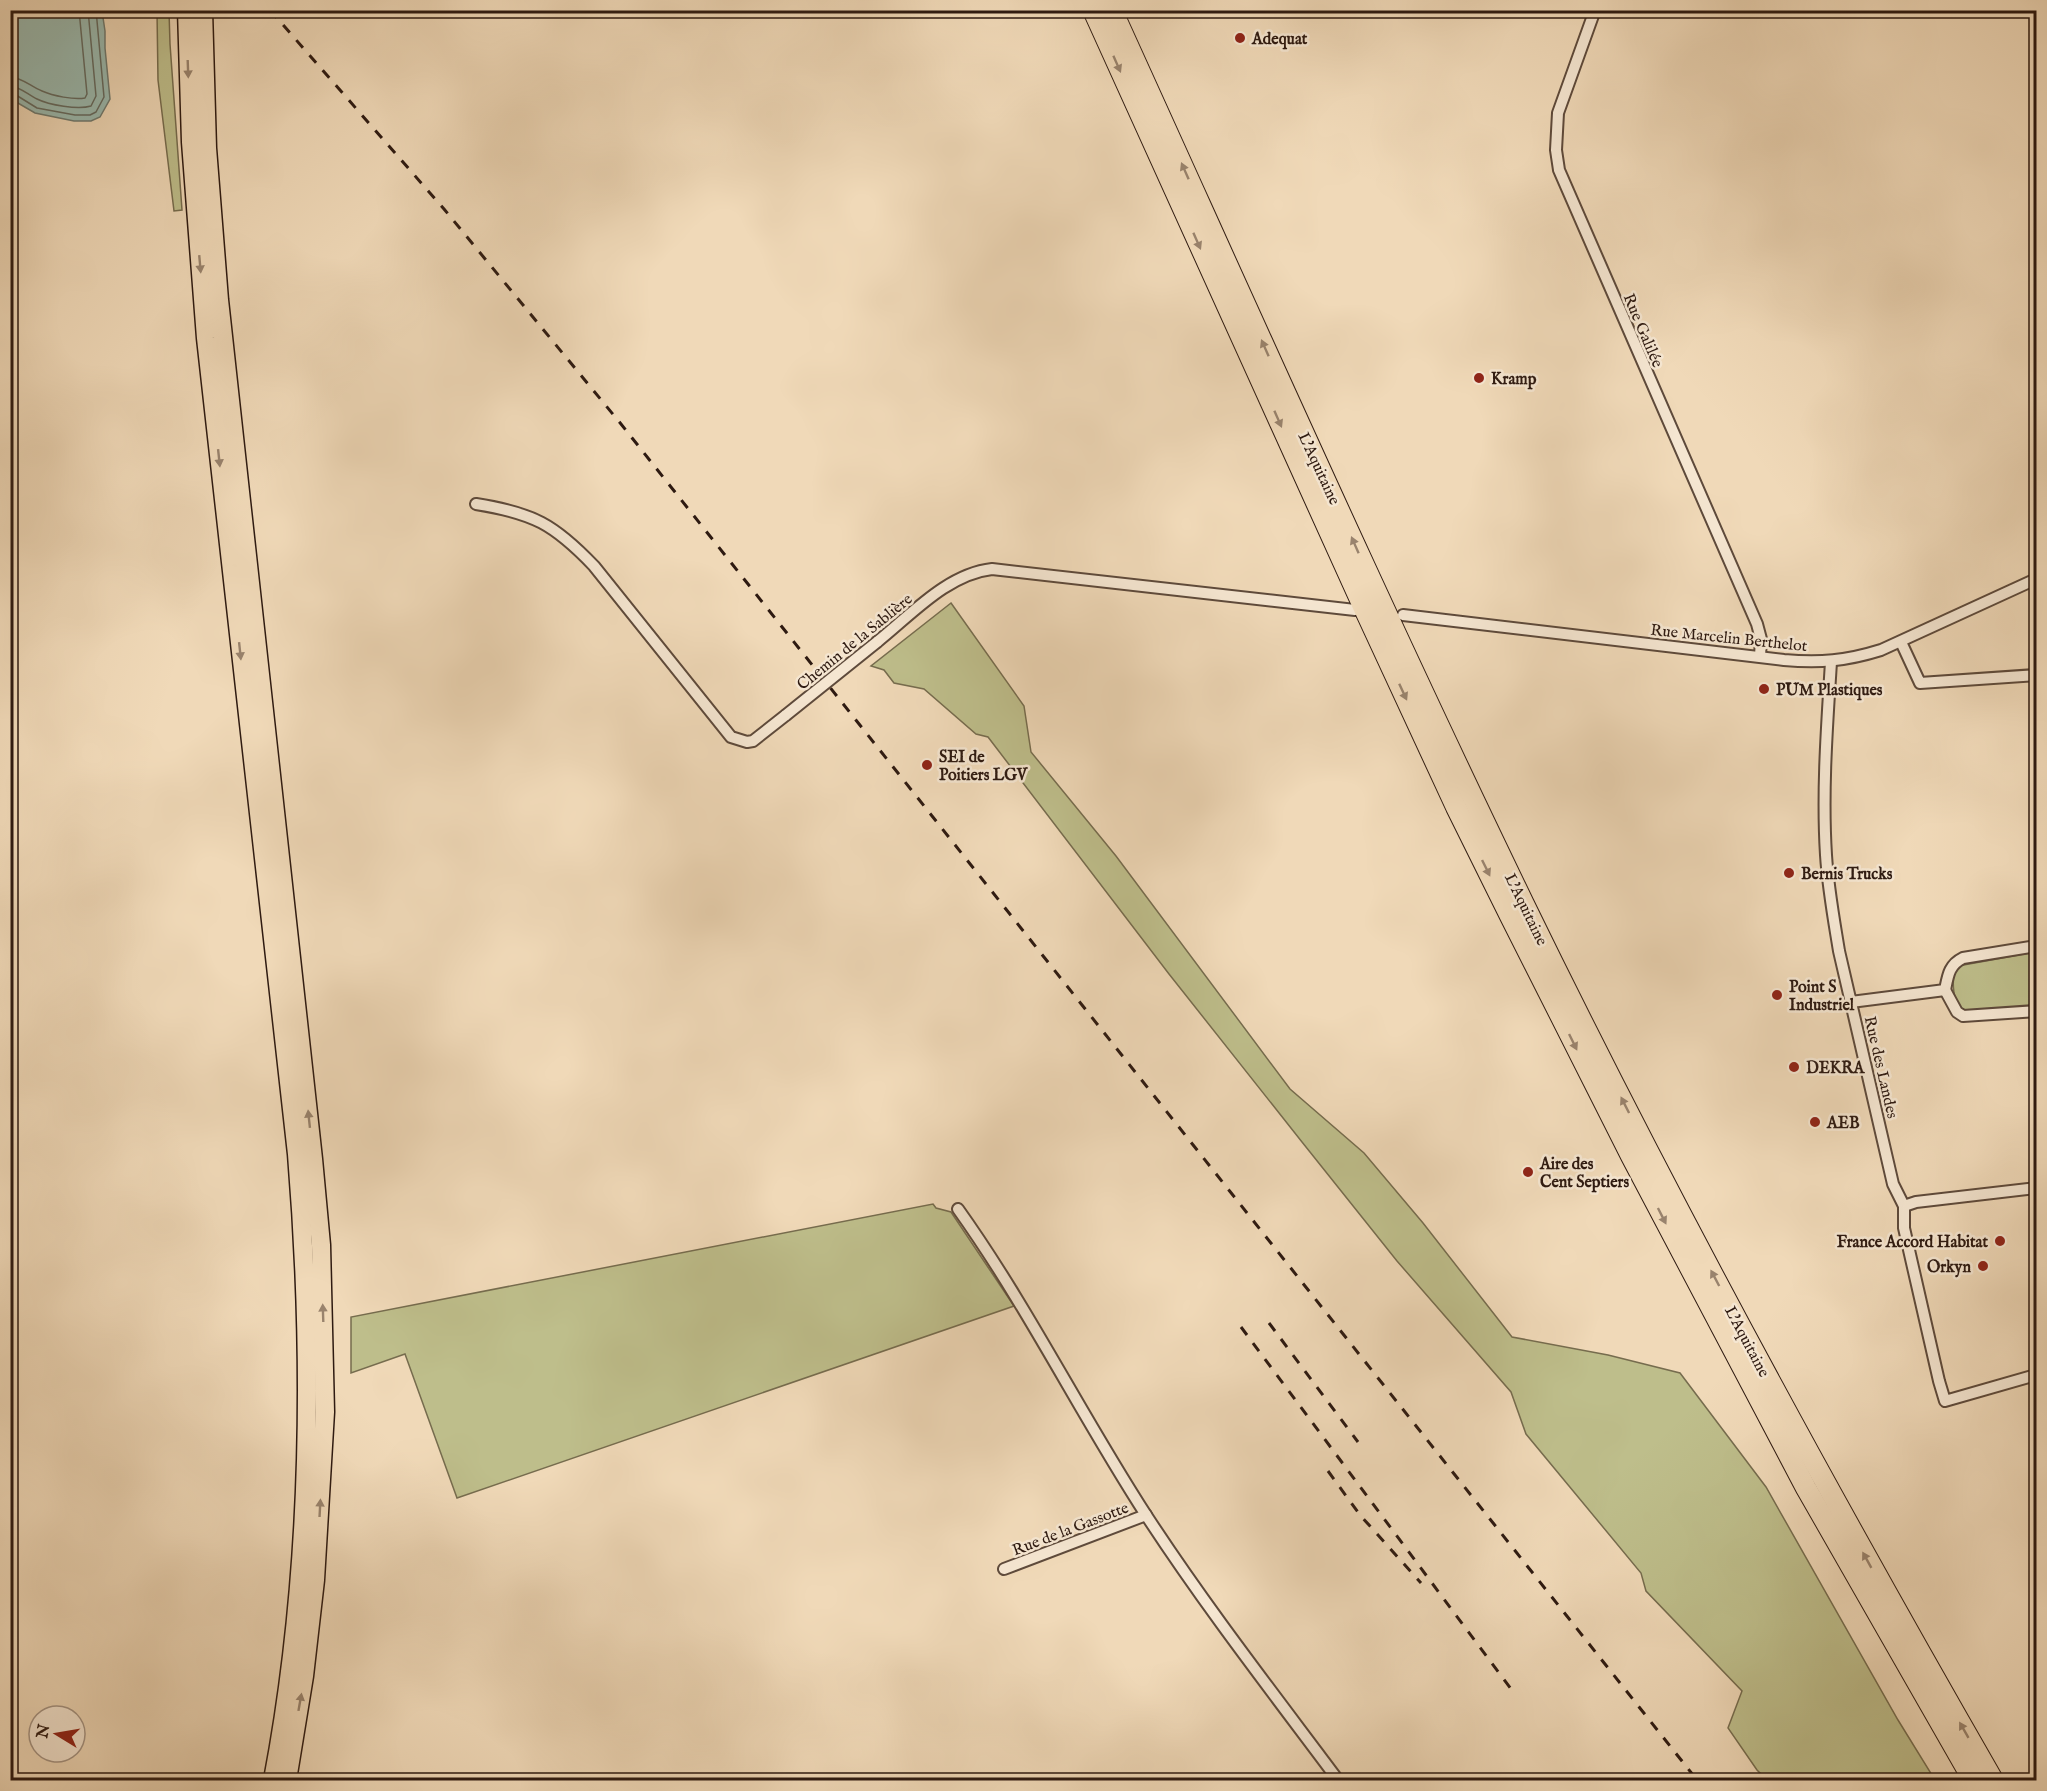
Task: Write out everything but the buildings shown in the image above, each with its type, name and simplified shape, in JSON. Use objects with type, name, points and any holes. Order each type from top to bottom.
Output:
[{"type":"highway","points":[[187,10],[191,142],[206,338],[297,1154],[304,1239],[307,1318],[306,1484],[294,1633],[273,1780]]},
{"type":"highway","points":[[203,10],[207,148],[221,324],[321,1245],[325,1412],[315,1580],[304,1676],[286,1780]]},
{"type":"highway","name":"L'Aquitaine","points":[[1093,10],[1353,584],[1456,807],[1505,906],[1642,1176],[1795,1467],[1973,1780]]},
{"type":"highway","name":"L'Aquitaine","points":[[1112,10],[1356,548],[1526,908],[1642,1139],[1751,1346],[1879,1581],[1993,1780]]},
{"type":"street","name":"Rue Galilée","points":[[1594,10],[1558,113],[1556,150],[1559,170],[1756,624],[1761,639],[1760,656]]},
{"type":"street","name":"Chemin de la Sablière","points":[[476,504],[530,516],[560,533],[573,544],[594,566],[731,737],[747,742],[753,741],[961,576],[975,571],[992,569],[1355,610]]},
{"type":"street","name":"Rue Marcelin Berthelot","points":[[1403,615],[1808,662],[1831,662],[1861,657],[1901,642],[2037,579]]},
{"type":"street","points":[[1901,642],[1920,683],[2037,675]]},
{"type":"street","name":"Rue des Landes","points":[[1831,662],[1825,748],[1826,855],[1834,921],[1893,1184],[1904,1206],[1904,1228],[1945,1401],[2037,1375]]},
{"type":"street","points":[[2037,946],[1963,958],[1955,962],[1948,974],[1945,990],[1957,1012],[1963,1016],[2037,1011]]},
{"type":"street","points":[[1851,1002],[1945,990]]},
{"type":"street","points":[[1904,1206],[1924,1201],[2037,1188]]},
{"type":"street","points":[[958,1209],[1016,1295],[1091,1426],[1146,1515],[1224,1627],[1338,1780]]},
{"type":"street","name":"Rue de la Gassotte","points":[[1004,1569],[1146,1515]]},
{"type":"green space","points":[[157,11],[169,11],[182,210],[174,211],[158,80]]},
{"type":"green space","points":[[951,603],[1024,706],[1031,752],[1116,856],[1290,1089],[1364,1153],[1423,1223],[1512,1337],[1608,1355],[1680,1373],[1766,1487],[1898,1720],[1935,1780],[1767,1780],[1757,1770],[1728,1728],[1742,1691],[1646,1591],[1641,1573],[1526,1434],[1511,1392],[1397,1261],[1169,974],[988,737],[976,734],[924,689],[894,683],[884,670],[871,666]]},
{"type":"green space","points":[[2036,952],[2036,1007],[1967,1012],[1958,1004],[1953,985],[1958,966]]},
{"type":"green space","points":[[933,1204],[936,1208],[951,1212],[1014,1306],[457,1498],[405,1354],[351,1373],[351,1317]]},
{"type":"water","points":[[10,11],[102,11],[110,99],[100,117],[91,121],[74,121],[35,113],[11,99]]},
{"type":"railway","points":[[270,10],[444,209],[621,424],[1697,1780]]},
{"type":"railway","points":[[1269,1323],[1358,1442]]},
{"type":"railway","points":[[1241,1327],[1511,1689]]},
{"type":"railway","points":[[1328,1471],[1360,1515],[1421,1583]]},
{"type":"place","name":"Adequat","points":[[1240,38]]},
{"type":"place","name":"Kramp","points":[[1479,378]]},
{"type":"place","name":"PUM Plastiques","points":[[1764,689]]},
{"type":"place","name":"SEI de Poitiers LGV","points":[[927,765]]},
{"type":"place","name":"Bernis Trucks","points":[[1789,873]]},
{"type":"place","name":"Point S Industriel","points":[[1777,995]]},
{"type":"place","name":"DEKRA","points":[[1794,1067]]},
{"type":"place","name":"AEB","points":[[1815,1122]]},
{"type":"place","name":"Aire des Cent Septiers","points":[[1528,1172]]},
{"type":"place","name":"France Accord Habitat","points":[[2000,1241]]},
{"type":"place","name":"Orkyn","points":[[1983,1266]]}]
